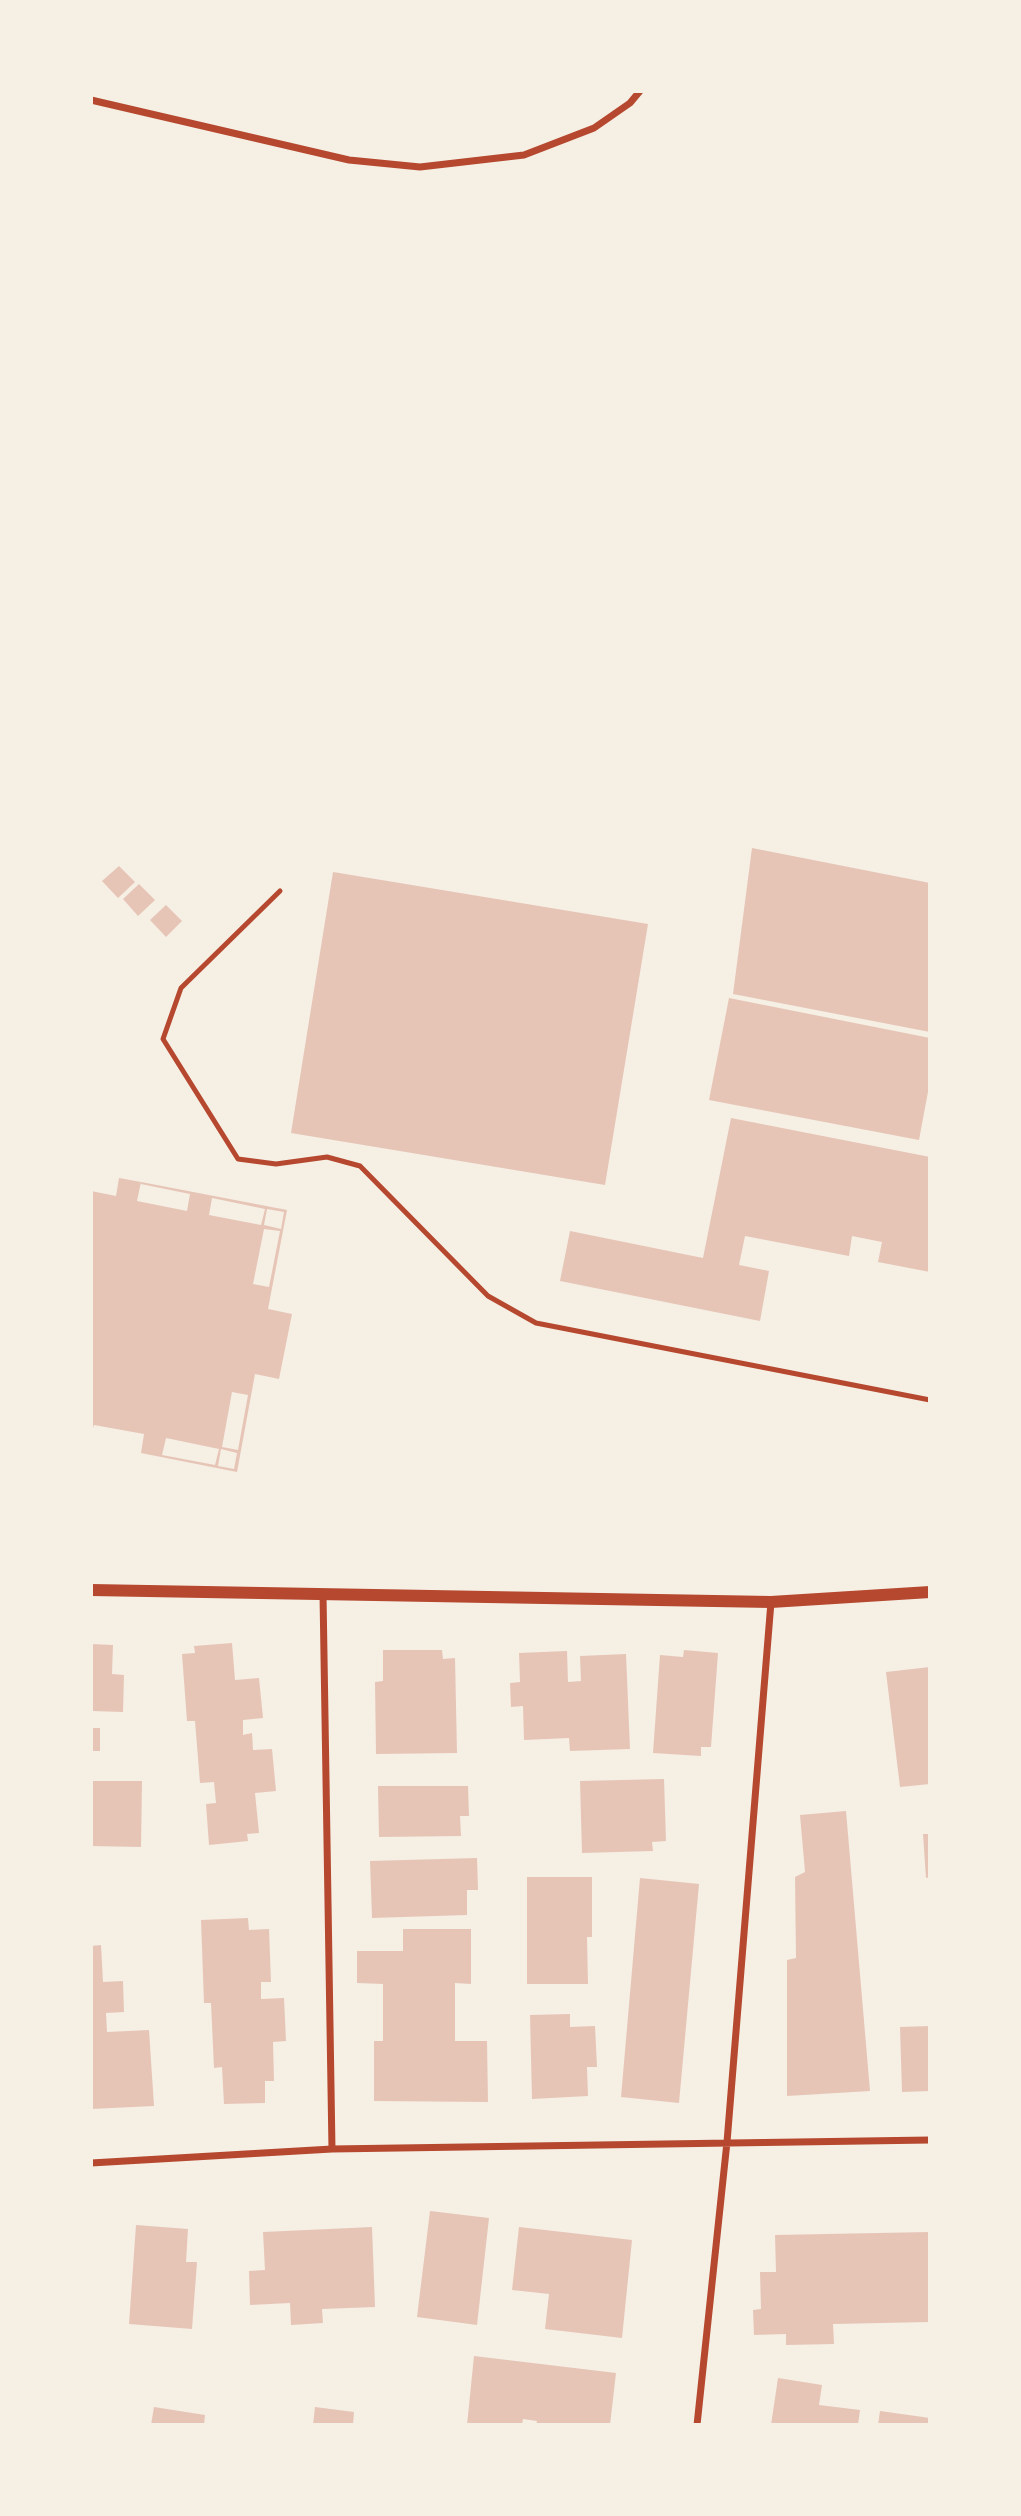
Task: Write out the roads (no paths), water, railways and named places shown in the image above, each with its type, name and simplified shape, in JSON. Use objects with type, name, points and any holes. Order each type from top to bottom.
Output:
[{"type":"street","points":[[91,100],[349,160],[421,167],[524,155],[594,128],[630,103],[640,91]]},
{"type":"street","points":[[91,1590],[771,1602],[930,1592]]},
{"type":"street","points":[[323,1594],[332,2149]]},
{"type":"street","points":[[697,2425],[727,2142],[771,1602]]},
{"type":"street","points":[[91,2163],[332,2149],[930,2140]]},
{"type":"lane","points":[[280,891],[181,988],[163,1039],[238,1159],[276,1164],[327,1157],[359,1166],[488,1296],[537,1323],[930,1400]]}]
